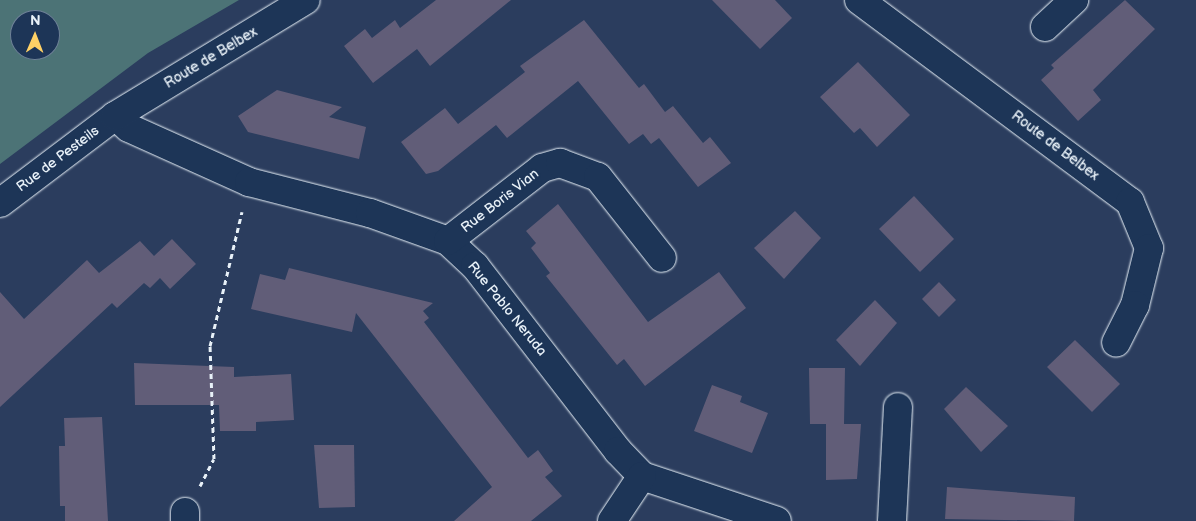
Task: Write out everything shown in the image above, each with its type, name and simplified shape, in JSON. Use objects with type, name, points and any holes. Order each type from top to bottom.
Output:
[{"type":"street","name":"Route de Belbex","points":[[116,116],[306,0]]},
{"type":"street","name":"Route de Belbex","points":[[859,0],[1130,202],[1149,248],[1135,305],[1116,343]]},
{"type":"street","points":[[1045,27],[1074,0]]},
{"type":"street","name":"Rue Pablo Neruda","points":[[116,116],[129,128],[249,182],[420,228],[448,241],[475,266],[618,451],[642,476],[777,521]]},
{"type":"street","name":"Rue de Pesteils","points":[[0,203],[116,116]]},
{"type":"street","name":"Rue Boris Vian","points":[[448,241],[542,168],[560,163],[598,177],[662,258]]},
{"type":"street","points":[[892,521],[898,407]]},
{"type":"street","points":[[612,521],[642,476]]},
{"type":"path","points":[[185,517],[214,460],[210,346],[249,182]]},
{"type":"green space","points":[[0,0],[239,0],[148,53],[0,164]]},
{"type":"building","points":[[436,0],[511,0],[430,66],[417,49],[373,83],[344,46],[365,29],[372,38],[395,20],[400,28]]},
{"type":"building","points":[[712,0],[775,0],[792,18],[760,49]]},
{"type":"building","points":[[1125,0],[1155,29],[1093,90],[1101,100],[1078,121],[1041,80],[1054,68],[1051,65]]},
{"type":"building","points":[[584,20],[639,88],[644,84],[665,112],[673,106],[703,143],[710,137],[731,163],[698,187],[659,138],[651,144],[643,134],[629,144],[578,81],[507,138],[496,125],[438,171],[426,174],[401,142],[445,108],[458,124],[525,72],[520,66]]},
{"type":"building","points":[[858,62],[910,115],[877,147],[860,128],[854,133],[820,97]]},
{"type":"building","points":[[277,90],[342,107],[329,117],[366,127],[359,159],[248,132],[238,116]]},
{"type":"building","points":[[914,196],[954,239],[920,272],[879,229]]},
{"type":"building","points":[[558,204],[648,322],[719,272],[746,308],[645,386],[624,359],[617,365],[546,276],[550,273],[531,248],[536,243],[526,231]]},
{"type":"building","points":[[795,211],[821,238],[784,279],[754,248]]},
{"type":"building","points":[[172,239],[196,264],[170,289],[160,278],[150,288],[144,283],[117,308],[112,303],[0,407],[0,292],[24,319],[87,260],[99,273],[140,241],[154,256]]},
{"type":"building","points":[[289,268],[433,303],[423,311],[429,318],[424,322],[528,458],[538,450],[553,471],[545,477],[562,496],[531,521],[454,521],[492,487],[356,313],[352,332],[251,309],[260,274],[285,280]]},
{"type":"building","points":[[939,282],[956,300],[939,317],[922,299]]},
{"type":"building","points":[[875,300],[897,323],[860,366],[836,340]]},
{"type":"building","points":[[1075,340],[1120,384],[1092,412],[1047,367]]},
{"type":"building","points":[[134,363],[234,367],[234,377],[291,374],[294,420],[256,422],[256,431],[220,431],[219,405],[135,405]]},
{"type":"building","points":[[809,368],[845,368],[844,424],[861,424],[857,479],[826,480],[826,424],[810,424]]},
{"type":"building","points":[[712,385],[742,396],[740,402],[768,413],[752,453],[694,431]]},
{"type":"building","points":[[966,387],[1008,426],[981,452],[944,409]]},
{"type":"building","points":[[102,417],[108,521],[65,521],[65,506],[60,506],[59,446],[65,446],[64,418]]},
{"type":"building","points":[[314,445],[354,445],[355,507],[319,508]]},
{"type":"building","points":[[947,487],[1075,497],[1074,521],[945,519]]}]
